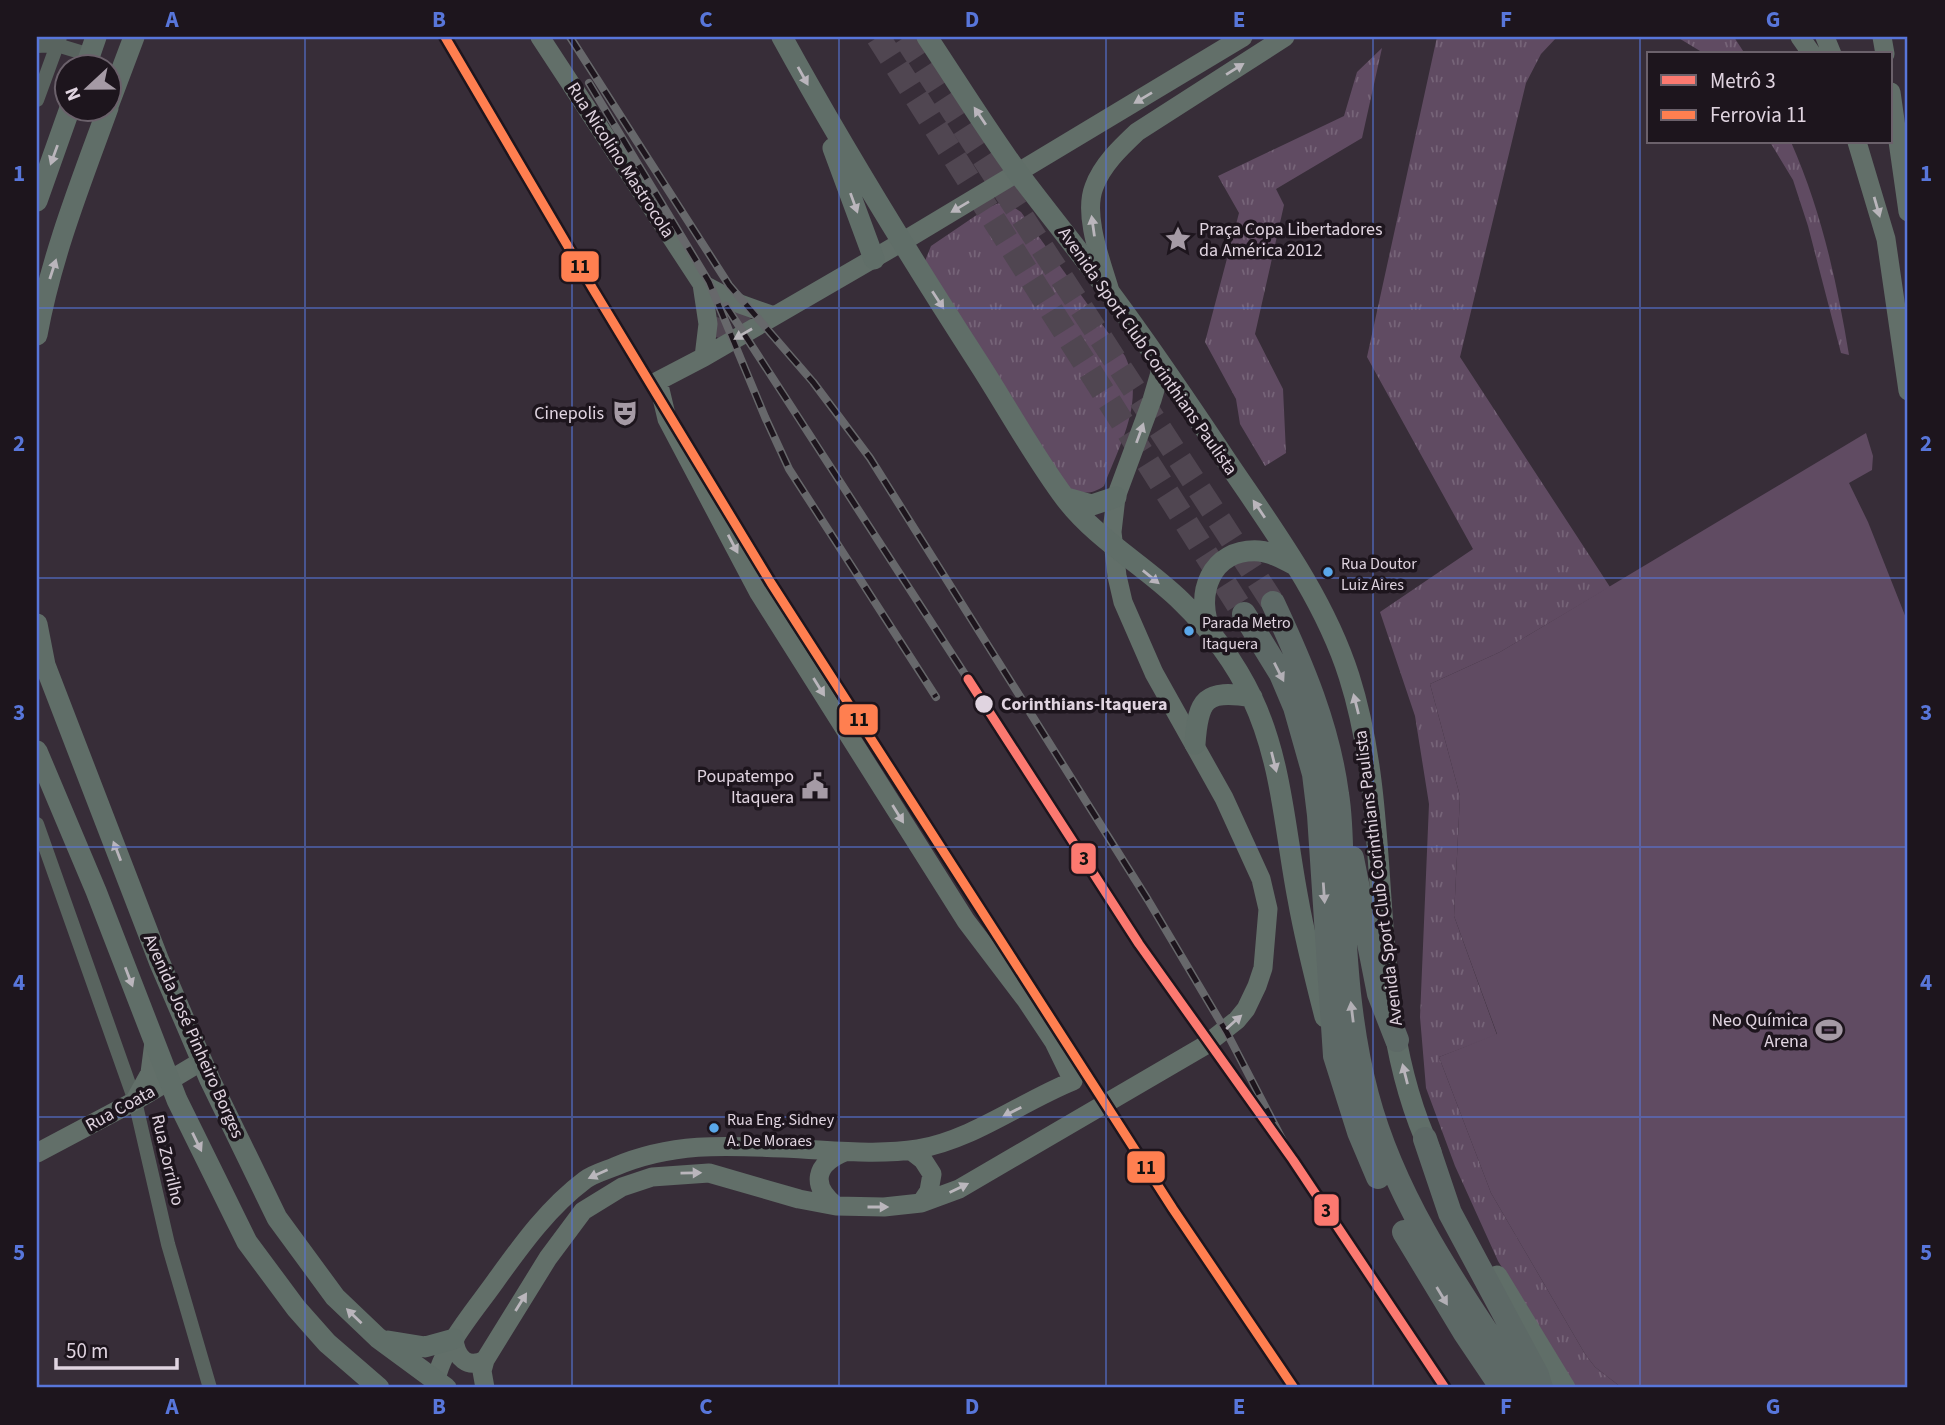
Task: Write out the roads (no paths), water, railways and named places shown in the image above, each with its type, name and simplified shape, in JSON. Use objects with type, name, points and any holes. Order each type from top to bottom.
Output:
[{"type":"highway","name":"Avenida Sport Club Corinthians Paulista","points":[[1273,603],[1320,714],[1333,767],[1338,798],[1347,972],[1361,1067],[1376,1125],[1415,1216],[1524,1388]]},
{"type":"highway","points":[[1244,614],[1281,674],[1295,706],[1314,774],[1335,1056],[1359,1132],[1403,1230],[1465,1333],[1502,1388]]},
{"type":"highway","points":[[1338,798],[1379,994],[1397,1040]]},
{"type":"highway","points":[[1425,1139],[1450,1213],[1537,1375],[1541,1388]]},
{"type":"main road","points":[[122,69],[134,37]]},
{"type":"main road","points":[[782,37],[825,115],[902,242],[1065,497],[1114,547],[1180,600],[1215,639],[1236,667],[1252,696],[1277,776],[1298,899],[1335,1056]]},
{"type":"main road","name":"Avenida Sport Club Corinthians Paulista","points":[[927,37],[1018,172],[1110,292],[1162,366],[1297,566],[1329,624],[1349,677],[1363,732],[1385,953],[1397,1040],[1406,1079],[1425,1139],[1462,1214],[1501,1285],[1565,1388]]},
{"type":"main road","points":[[825,115],[833,147],[874,259]]},
{"type":"main road","points":[[37,201],[65,122]]},
{"type":"main road","points":[[37,335],[43,302],[103,122]]},
{"type":"main road","points":[[1065,497],[1092,505],[1116,497]]},
{"type":"main road","points":[[1215,639],[1207,624],[1205,596],[1211,573],[1220,562],[1235,555],[1258,551],[1272,553],[1297,566]]},
{"type":"main road","name":"Avenida José Pinheiro Borges","points":[[37,624],[45,665],[159,961],[202,1061],[277,1218],[335,1297],[378,1339],[439,1386]]},
{"type":"main road","points":[[1195,744],[1197,718],[1209,698],[1219,693],[1252,696]]},
{"type":"main road","name":"Avenida José Pinheiro Borges","points":[[37,751],[96,891],[169,1080],[247,1242],[296,1308],[327,1343],[379,1388]]},
{"type":"main road","points":[[96,891],[115,900],[136,900]]},
{"type":"main road","points":[[119,950],[129,947],[140,949],[159,961]]},
{"type":"main road","points":[[378,1339],[419,1347],[454,1339]]},
{"type":"street","name":"Rua Nicolino Mastrocola","points":[[540,37],[702,284],[708,324],[704,357]]},
{"type":"street","points":[[439,1386],[454,1339],[535,1228],[588,1178],[621,1164],[686,1147],[736,1146],[845,1152],[921,1148],[975,1130],[1073,1082],[1054,1042],[966,921],[759,593],[667,419],[658,381],[874,259],[1243,37]]},
{"type":"street","points":[[1110,292],[1096,246],[1091,209],[1093,188],[1103,169],[1137,132],[1285,37]]},
{"type":"street","points":[[1800,37],[1811,52]]},
{"type":"street","points":[[37,46],[58,41],[88,52]]},
{"type":"street","points":[[37,100],[58,41]]},
{"type":"street","points":[[1892,99],[1908,212]]},
{"type":"street","points":[[1858,144],[1886,239],[1908,391]]},
{"type":"street","name":"Rua Nicolino Mastrocola","points":[[702,284],[740,304],[774,316]]},
{"type":"street","points":[[485,1388],[482,1371],[485,1360],[563,1236],[583,1211],[622,1187],[652,1177],[709,1173],[799,1199],[836,1206],[884,1207],[921,1203],[958,1189],[1189,1055],[1237,1020],[1246,1009],[1263,968],[1268,909],[1261,879],[1195,744],[1154,673],[1123,602],[1117,576],[1113,517],[1116,497],[1162,366]]},
{"type":"street","name":"Rua Zorrilho","points":[[37,824],[135,1101],[168,1244],[210,1388]]},
{"type":"street","points":[[135,1101],[150,1073],[154,1042]]},
{"type":"street","name":"Rua Coata","points":[[37,1153],[135,1101],[202,1061]]},
{"type":"street","points":[[910,1150],[923,1160],[932,1174],[929,1191],[921,1203]]},
{"type":"street","points":[[836,1206],[823,1193],[819,1181],[820,1172],[829,1160],[845,1152]]},
{"type":"street","points":[[454,1339],[457,1354],[463,1362],[472,1364],[485,1360]]},
{"type":"tunnel","points":[[878,37],[1244,614]]},
{"type":"tunnel","points":[[905,37],[1273,603]]},
{"type":"tunnel","points":[[708,324],[722,329],[740,319],[743,312],[740,304]]},
{"type":"railway","points":[[570,37],[729,285],[813,382],[870,458],[1148,900],[1227,1033],[1293,1160]]},
{"type":"railway","points":[[589,83],[709,282],[789,469],[936,697]]},
{"type":"railway","points":[[726,306],[968,679]]},
{"type":"metro line","name":"3","points":[[968,679],[1139,944],[1293,1160],[1445,1388]]},
{"type":"rail line","name":"11","points":[[445,37],[593,289],[771,583],[1173,1209],[1294,1388]]},
{"type":"place","name":"Praça Copa Libertadores da América 2012","points":[[1178,239]]},
{"type":"place","name":"Cinepolis","points":[[625,413]]},
{"type":"place","name":"Rua Doutor Luiz Aires","points":[[1328,572]]},
{"type":"place","name":"Parada Metro Itaquera","points":[[1189,631]]},
{"type":"place","name":"Corinthians-Itaquera","points":[[984,704]]},
{"type":"place","name":"Poupatempo Itaquera","points":[[815,786]]},
{"type":"place","name":"Neo Química Arena","points":[[1829,1030]]},
{"type":"place","name":"Rua Eng. Sidney A. De Moraes","points":[[714,1128]]}]
